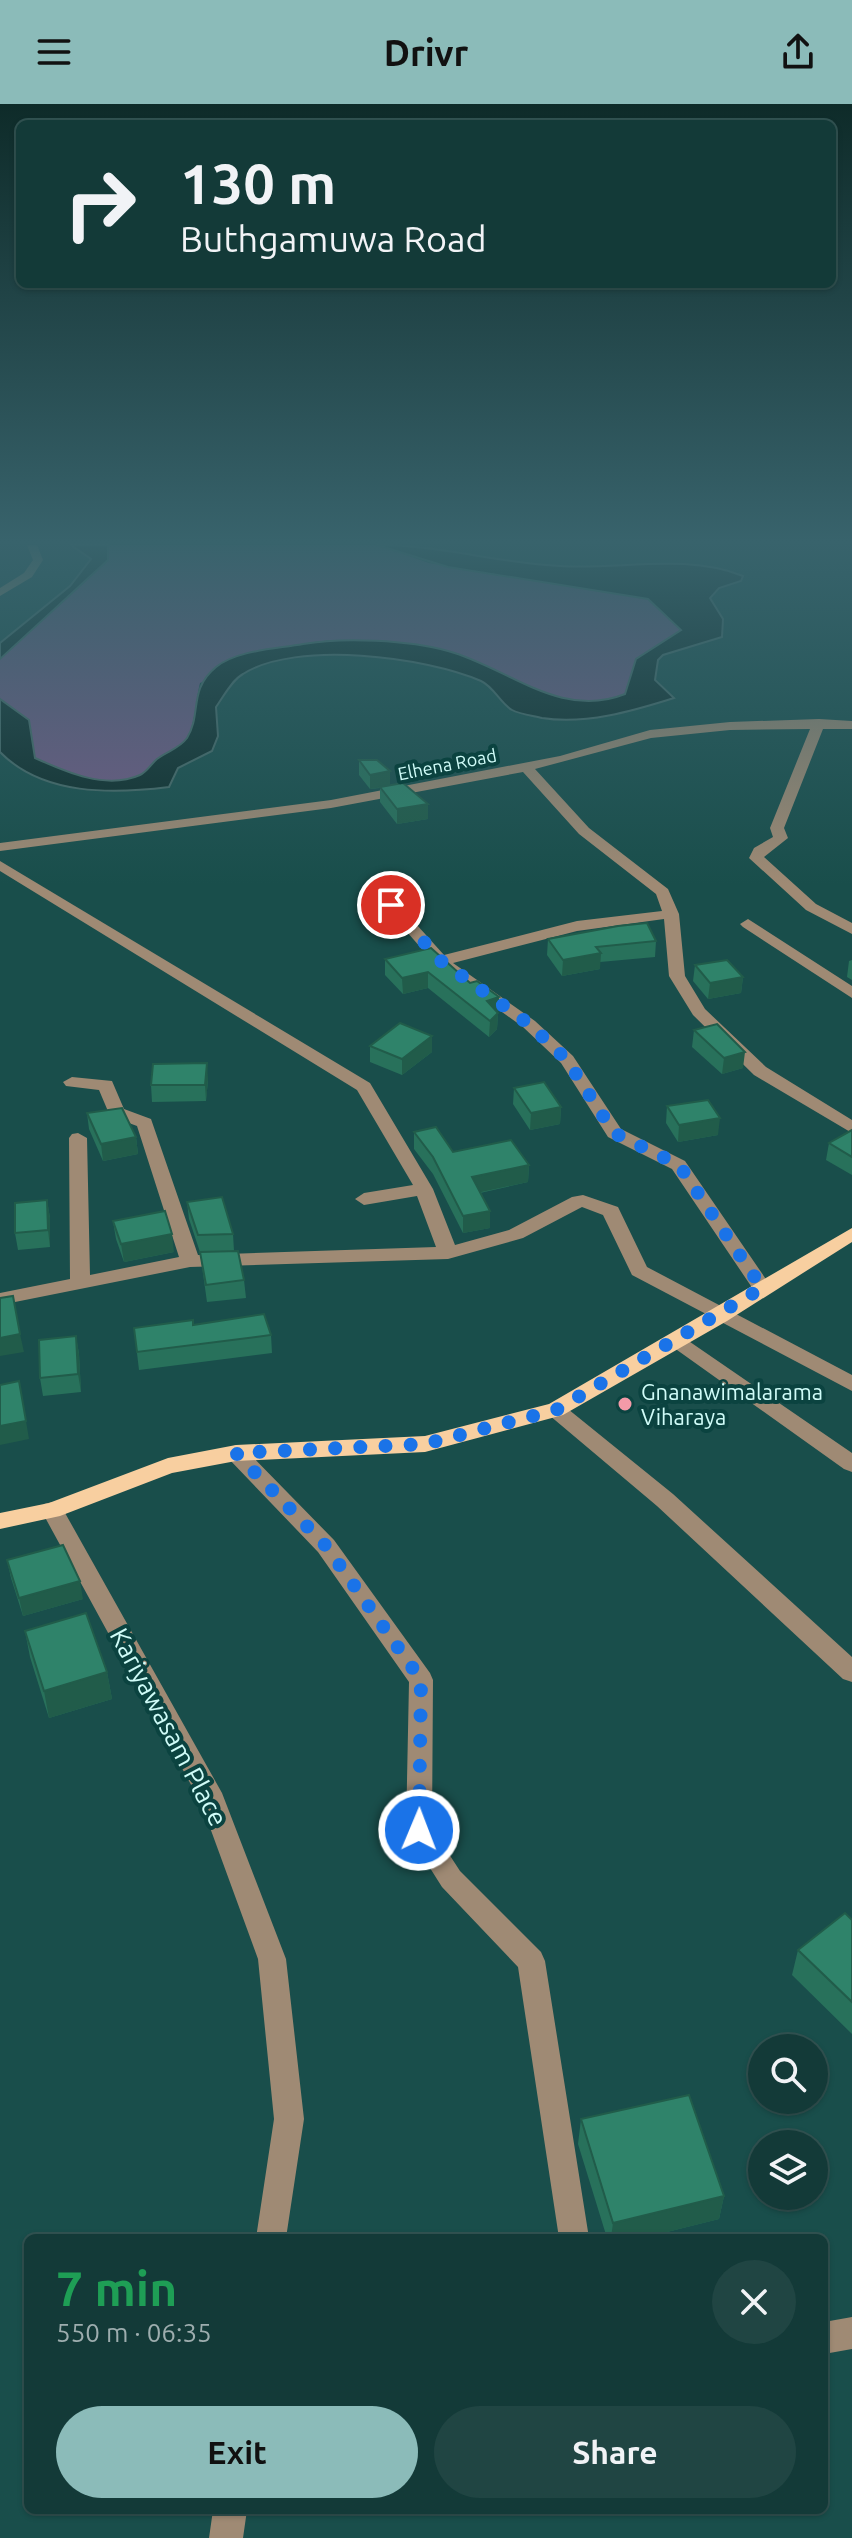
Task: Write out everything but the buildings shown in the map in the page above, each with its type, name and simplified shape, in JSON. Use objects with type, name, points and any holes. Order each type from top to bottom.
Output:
[{"type":"main road","points":[[0,1521],[52,1510],[168,1466],[236,1453],[425,1444],[556,1410],[720,1316],[852,1234]]},
{"type":"street","points":[[819,723],[777,828],[781,838],[759,851],[756,858],[811,907],[852,929]]},
{"type":"street","name":"Elhena Road","points":[[0,847],[331,804],[526,767],[650,734],[730,726],[852,725]]},
{"type":"street","points":[[526,767],[584,831],[663,892],[671,914],[677,976],[699,1012],[760,1071],[852,1128]]},
{"type":"street","points":[[0,865],[364,1087],[424,1189],[448,1253]]},
{"type":"street","points":[[383,878],[391,905],[441,961],[529,1024],[567,1060],[614,1133],[679,1165],[762,1288]]},
{"type":"street","points":[[441,961],[577,926],[671,914]]},
{"type":"street","points":[[748,924],[852,993]]},
{"type":"street","points":[[72,1082],[106,1085],[116,1112],[145,1123],[190,1261]]},
{"type":"street","points":[[78,1138],[80,1284]]},
{"type":"street","points":[[364,1199],[424,1189]]},
{"type":"street","points":[[0,1299],[190,1261],[448,1253],[516,1234],[572,1203],[583,1201],[611,1211],[639,1271],[852,1384]]},
{"type":"street","points":[[677,1340],[852,1464]]},
{"type":"street","points":[[556,1410],[665,1500],[852,1672]]},
{"type":"street","points":[[236,1453],[326,1546],[421,1680],[419,1830],[451,1879],[531,1961],[573,2234]]},
{"type":"street","name":"Kariyawasam Place","points":[[52,1510],[213,1801],[272,1959],[289,2119],[272,2234]]},
{"type":"street","points":[[828,2337],[852,2333]]},
{"type":"street","points":[[226,2538],[229,2514]]},
{"type":"shaded area","points":[[0,659],[258,659],[200,683],[192,726],[184,742],[160,757],[143,774],[118,782],[74,774],[35,758],[29,720],[0,699]]},
{"type":"shaded area","points":[[469,659],[637,659],[625,694],[600,700],[555,696]]},
{"type":"water","points":[[288,659],[266,664],[239,677],[216,707],[218,736],[212,751],[178,768],[169,787],[125,791],[80,789],[37,777],[0,752],[0,699],[29,720],[35,758],[100,780],[114,781],[140,775],[187,738],[202,684],[225,661]]},
{"type":"water","points":[[391,659],[469,659],[534,688],[578,700],[601,700],[625,694],[636,659],[659,659],[655,680],[674,698],[626,712],[558,720],[512,710],[486,684],[457,672]]},
{"type":"place","name":"Gnanawimalarama Viharaya","points":[[625,1404]]},
{"type":"route","points":[[391,905],[441,961],[529,1024],[567,1060],[614,1133],[679,1165],[762,1288],[720,1316],[556,1410],[425,1444],[236,1453],[326,1546],[421,1680],[419,1830]]}]
